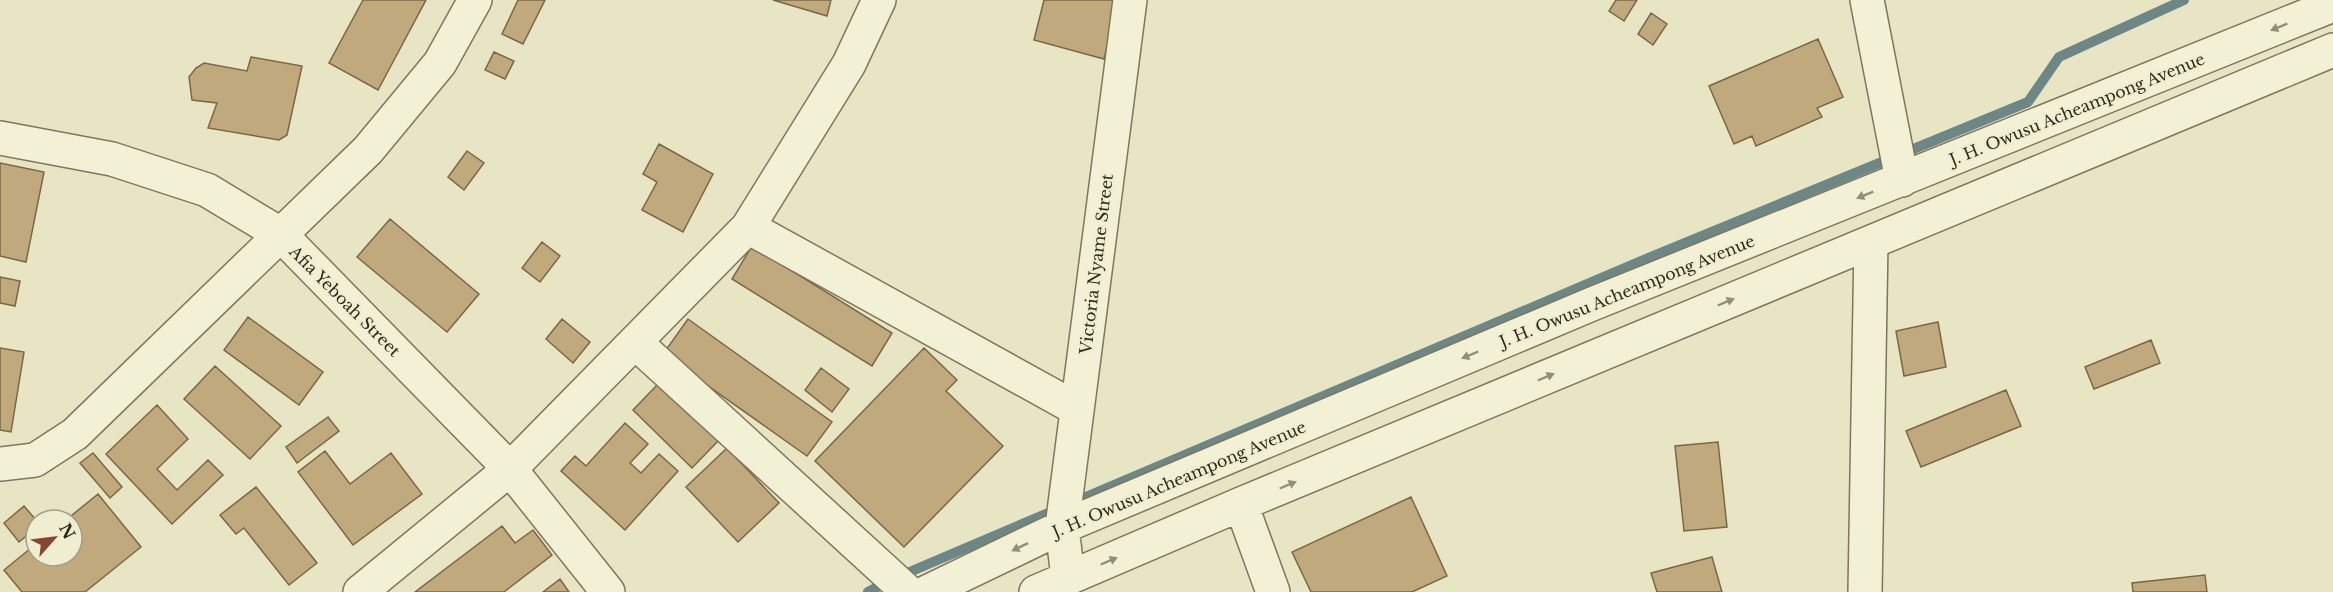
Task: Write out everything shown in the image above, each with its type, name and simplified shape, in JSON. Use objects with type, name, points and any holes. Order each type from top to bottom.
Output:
[{"type":"street","points":[[0,464],[35,460],[75,434],[368,150],[440,63],[475,0]]},
{"type":"street","points":[[360,592],[510,469],[748,227],[849,64],[879,0]]},
{"type":"street","name":"Victoria Nyame Street","points":[[1068,578],[1062,527],[1130,0]]},
{"type":"street","points":[[1867,0],[1902,180]]},
{"type":"street","name":"J. H. Owusu Acheampong Avenue","points":[[927,592],[1062,527],[1592,304],[2333,5]]},
{"type":"street","points":[[1036,592],[1241,504],[2333,50]]},
{"type":"street","name":"Afia Yeboah Street","points":[[0,138],[112,159],[207,190],[280,234],[510,469],[608,592]]},
{"type":"street","points":[[748,227],[1077,409]]},
{"type":"street","points":[[1865,592],[1871,242]]},
{"type":"street","points":[[636,343],[908,592]]},
{"type":"street","points":[[1241,504],[1273,592]]},
{"type":"building","points":[[363,0],[426,0],[378,90],[329,63]]},
{"type":"building","points":[[518,0],[545,0],[523,44],[502,34]]},
{"type":"building","points":[[773,0],[831,0],[827,16]]},
{"type":"building","points":[[1044,0],[1119,0],[1104,59],[1034,40]]},
{"type":"building","points":[[1616,0],[1637,0],[1624,21],[1609,11]]},
{"type":"building","points":[[1651,13],[1667,24],[1653,45],[1638,34]]},
{"type":"building","points":[[1818,39],[1843,97],[1817,108],[1822,117],[1756,146],[1752,136],[1734,144],[1709,86]]},
{"type":"building","points":[[494,52],[514,61],[505,79],[485,70]]},
{"type":"building","points":[[251,57],[302,66],[287,135],[279,140],[208,128],[217,103],[192,100],[189,77],[196,68],[204,63],[247,71]]},
{"type":"building","points":[[659,144],[713,174],[683,232],[642,210],[657,182],[643,174]]},
{"type":"building","points":[[467,151],[484,163],[464,190],[448,177]]},
{"type":"building","points":[[0,163],[44,172],[26,262],[0,256]]},
{"type":"building","points":[[390,219],[479,294],[447,332],[357,257]]},
{"type":"building","points":[[542,242],[560,256],[540,282],[522,268]]},
{"type":"building","points":[[752,246],[892,333],[872,366],[732,279]]},
{"type":"building","points":[[0,277],[20,281],[15,306],[0,303]]},
{"type":"building","points":[[248,317],[323,372],[299,405],[224,350]]},
{"type":"building","points":[[562,319],[590,342],[573,363],[546,339]]},
{"type":"building","points":[[688,319],[832,422],[807,456],[663,354]]},
{"type":"building","points":[[1938,322],[1946,367],[1904,376],[1896,331]]},
{"type":"building","points":[[2151,340],[2160,363],[2094,389],[2085,367]]},
{"type":"building","points":[[0,348],[24,352],[11,432],[0,430]]},
{"type":"building","points":[[924,348],[957,380],[946,391],[1003,446],[904,547],[815,461]]},
{"type":"building","points":[[215,366],[281,426],[250,459],[184,399]]},
{"type":"building","points":[[821,368],[849,389],[832,412],[805,390]]},
{"type":"building","points":[[659,383],[718,441],[692,468],[633,410]]},
{"type":"building","points":[[2006,390],[2021,426],[1921,467],[1906,431]]},
{"type":"building","points":[[157,405],[188,439],[157,469],[177,490],[208,460],[223,475],[172,524],[106,454]]},
{"type":"building","points":[[328,417],[339,431],[297,463],[286,447]]},
{"type":"building","points":[[625,423],[648,444],[630,463],[641,473],[659,454],[678,471],[625,530],[561,471],[575,456],[586,466]]},
{"type":"building","points":[[1718,442],[1727,527],[1684,531],[1675,446]]},
{"type":"building","points":[[727,448],[779,503],[738,542],[686,487]]},
{"type":"building","points":[[325,451],[350,484],[391,453],[422,494],[353,545],[298,472]]},
{"type":"building","points":[[93,453],[122,487],[110,498],[80,463]]},
{"type":"building","points":[[256,487],[317,563],[289,585],[244,528],[236,534],[220,515]]},
{"type":"building","points":[[98,494],[141,547],[85,592],[22,592],[4,570],[24,554],[24,568],[84,568],[84,508],[81,508]]},
{"type":"building","points":[[1411,497],[1447,576],[1412,592],[1311,592],[1292,552]]},
{"type":"building","points":[[24,506],[26,508],[24,538],[19,542],[4,523]]},
{"type":"building","points":[[502,526],[515,543],[533,530],[552,555],[504,592],[415,592]]},
{"type":"building","points":[[1712,557],[1722,592],[1657,592],[1651,573]]},
{"type":"building","points":[[2205,575],[2207,592],[2133,592],[2132,583]]},
{"type":"building","points":[[560,579],[569,592],[543,592]]},
{"type":"waterway","points":[[868,592],[893,579],[1653,256],[2028,102],[2059,57],[2184,0]]}]
